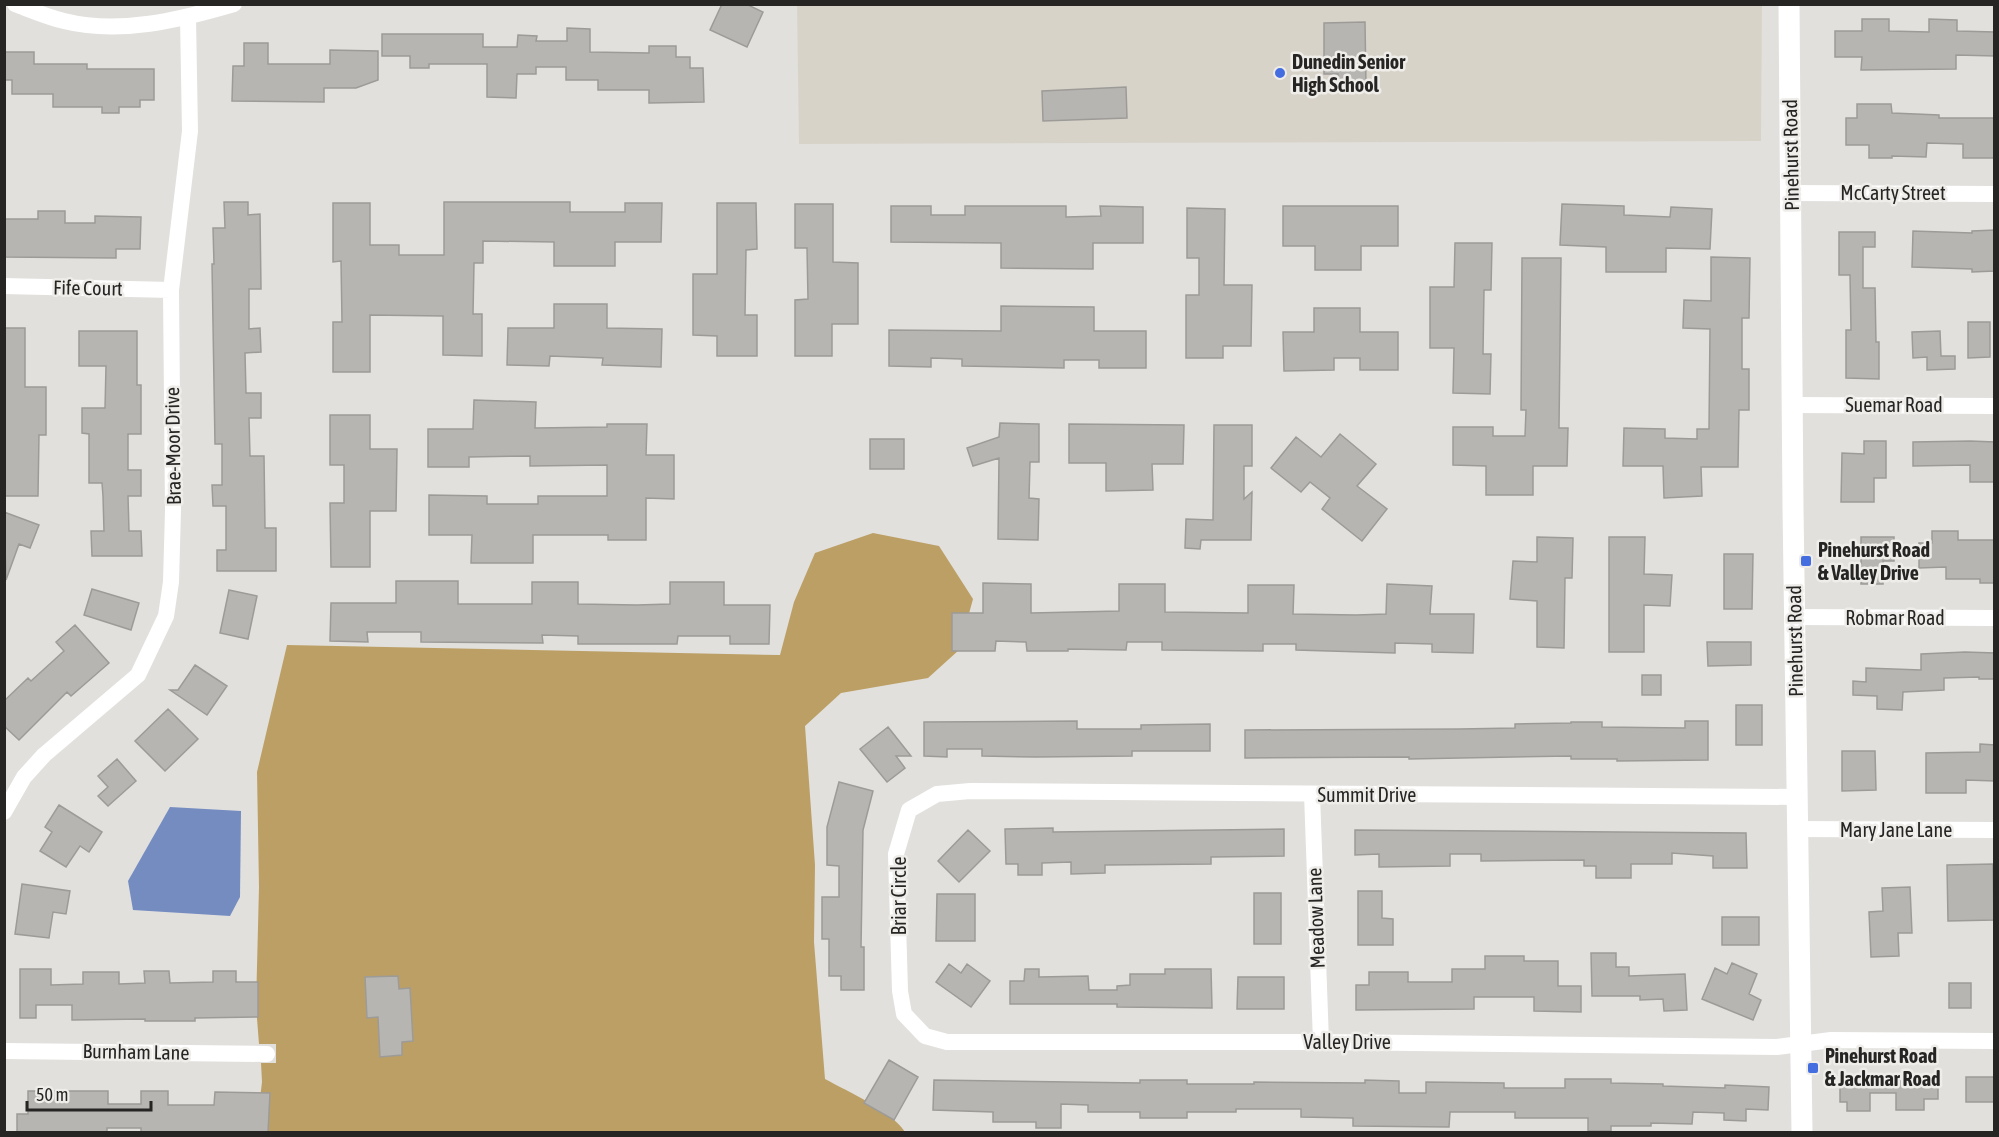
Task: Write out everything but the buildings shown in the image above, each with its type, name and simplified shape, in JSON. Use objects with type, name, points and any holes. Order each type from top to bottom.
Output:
[{"type":"street","points":[[15,4],[63,21],[89,26],[122,27],[188,18],[234,4]]},
{"type":"street","name":"Pinehurst Road","points":[[1789,4],[1802,1132]]},
{"type":"street","name":"Brae-Moor Drive","points":[[4,812],[24,777],[44,755],[138,675],[166,616],[171,582],[174,510],[171,290],[190,131],[188,18]]},
{"type":"street","name":"McCarty Street","points":[[1791,193],[1995,194]]},
{"type":"street","name":"Fife Court","points":[[4,286],[171,290]]},
{"type":"street","name":"Suemar Road","points":[[1793,405],[1995,406]]},
{"type":"street","name":"Robmar Road","points":[[1795,617],[1995,618]]},
{"type":"street","name":"Summit Drive","points":[[937,794],[970,791],[1797,797]]},
{"type":"street","name":"Briar Circle","points":[[904,1014],[900,991],[896,854],[909,810],[937,794]]},
{"type":"street","name":"Meadow Lane","points":[[1312,794],[1321,1042]]},
{"type":"street","name":"Mary Jane Lane","points":[[1797,830],[1995,830]]},
{"type":"street","name":"Valley Drive","points":[[904,1014],[925,1036],[947,1042],[1321,1042],[1777,1047],[1831,1040],[1995,1041]]},
{"type":"street","name":"Burnham Lane","points":[[4,1051],[267,1054]]},
{"type":"shaded area","name":"Dunedin Senior High School","points":[[797,5],[1762,5],[1761,141],[799,144]]},
{"type":"shaded area","points":[[873,533],[939,546],[973,599],[959,650],[928,678],[841,693],[805,726],[815,865],[814,942],[825,1079],[891,1117],[905,1132],[256,1132],[262,1082],[261,1063],[276,1063],[276,1044],[259,1044],[256,1006],[259,887],[257,772],[287,645],[780,655],[794,602],[815,553]]},
{"type":"water","points":[[170,807],[241,811],[240,897],[230,916],[133,910],[128,881]]},
{"type":"place","name":"Dunedin Senior High School","points":[[1280,73]]},
{"type":"place","name":"Pinehurst Road & Valley Drive","points":[[1806,561]]},
{"type":"place","name":"Pinehurst Road & Jackmar Road","points":[[1813,1068]]}]
